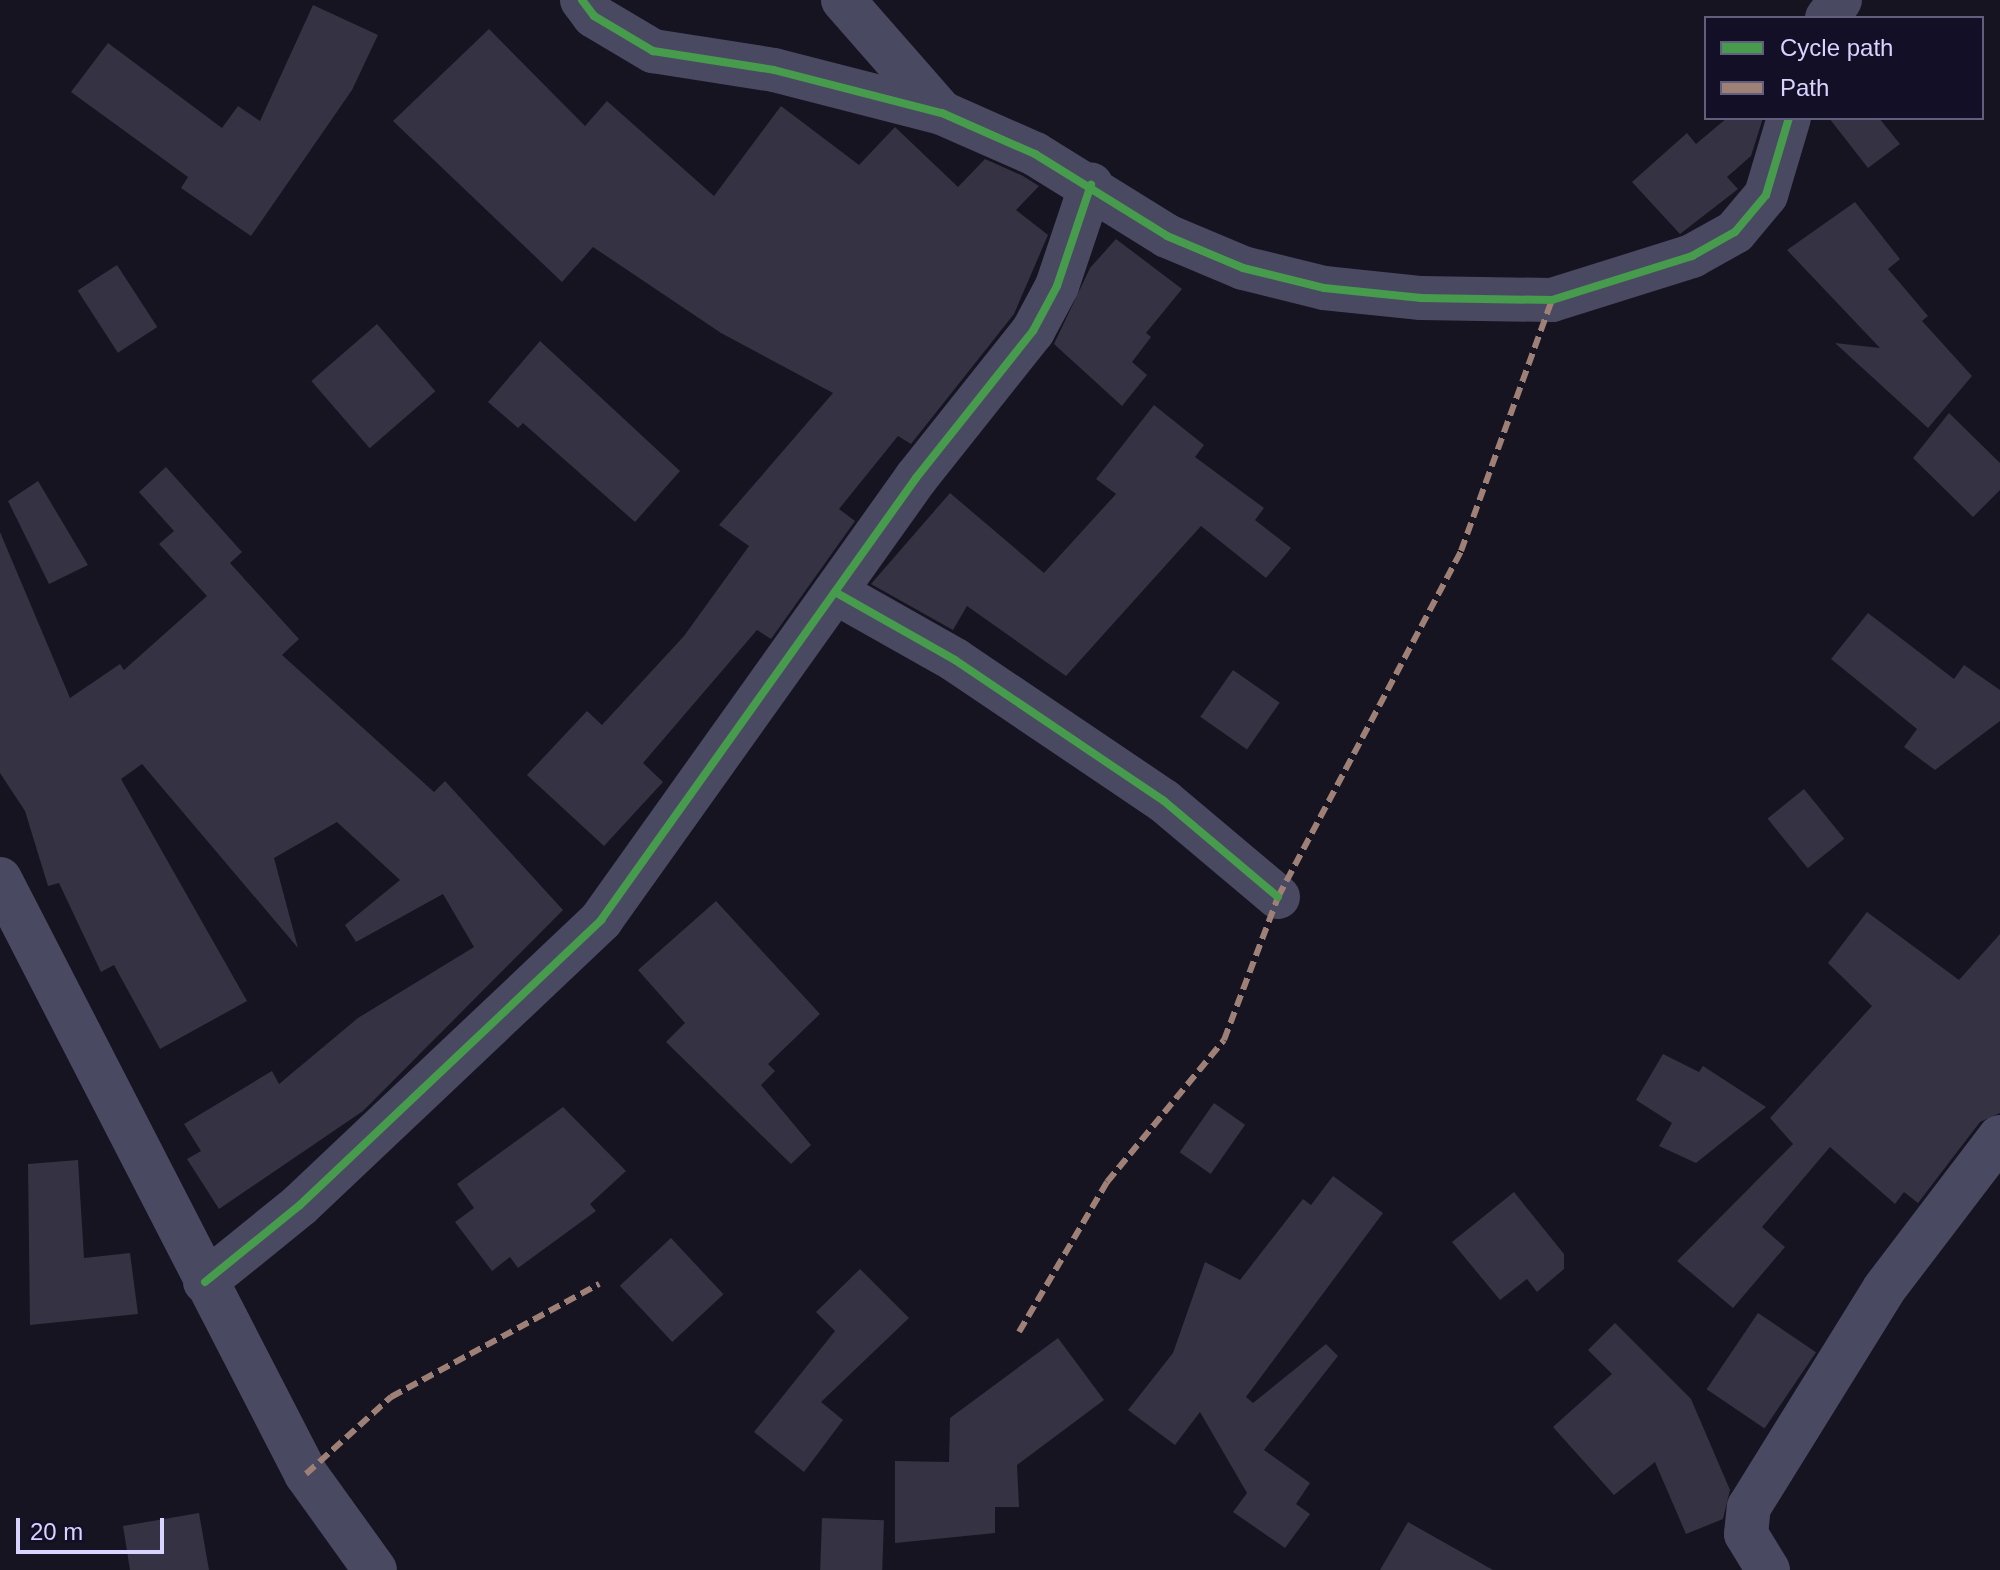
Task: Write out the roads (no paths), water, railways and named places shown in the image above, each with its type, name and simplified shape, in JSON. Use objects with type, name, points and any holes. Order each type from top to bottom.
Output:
[{"type":"street","points":[[582,0],[594,16],[653,51],[774,70],[942,113],[1091,185],[1167,236],[1243,268],[1324,288],[1421,298],[1552,300],[1692,256],[1735,232],[1766,195],[1788,120]]},
{"type":"street","points":[[843,0],[942,113]]},
{"type":"street","points":[[205,1282],[300,1205],[601,920],[835,592],[1033,331],[1057,286],[1091,185]]},
{"type":"street","points":[[835,592],[955,660],[1164,801],[1278,897]]},
{"type":"street","points":[[0,879],[306,1474],[375,1570]]},
{"type":"street","points":[[1768,1570],[1746,1534],[1749,1507],[1884,1289],[2000,1137]]}]
